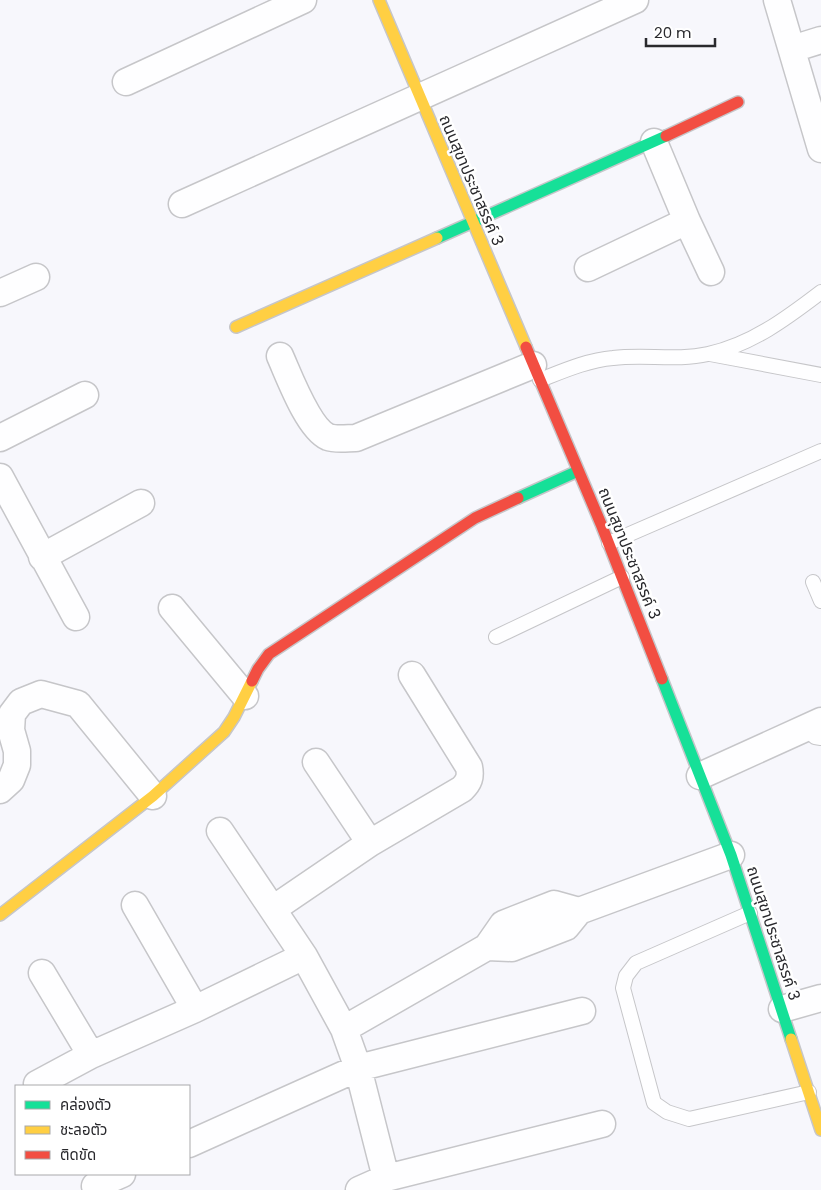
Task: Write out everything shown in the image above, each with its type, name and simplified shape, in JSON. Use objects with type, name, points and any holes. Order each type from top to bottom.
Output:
[{"type":"street","points":[[126,82],[303,0]]},
{"type":"street","name":"ถนนสุขาประชาสรรค์ 3","points":[[379,0],[609,543],[731,855],[821,1130]]},
{"type":"street","points":[[182,204],[635,0]]},
{"type":"street","points":[[777,0],[821,149]]},
{"type":"street","points":[[792,49],[821,40]]},
{"type":"street","points":[[236,327],[654,142],[738,102]]},
{"type":"street","points":[[654,142],[687,221],[711,272]]},
{"type":"street","points":[[588,268],[687,221]]},
{"type":"street","points":[[0,293],[36,277]]},
{"type":"street","points":[[280,356],[316,427],[328,437],[341,438],[356,438],[537,372]]},
{"type":"street","points":[[0,438],[86,395]]},
{"type":"street","points":[[0,915],[153,796],[224,732],[234,717],[258,670],[269,654],[475,518],[578,470]]},
{"type":"street","points":[[0,477],[76,617]]},
{"type":"street","points":[[42,557],[141,503]]},
{"type":"street","points":[[172,608],[245,696]]},
{"type":"street","points":[[273,909],[370,843],[462,789],[468,783],[471,776],[469,767],[412,675]]},
{"type":"street","points":[[0,790],[11,780],[16,765],[16,751],[11,730],[12,714],[21,702],[41,694],[78,704],[153,796]]},
{"type":"street","points":[[700,776],[816,729]]},
{"type":"street","points":[[316,762],[370,843]]},
{"type":"street","points":[[220,831],[304,956],[344,1029],[358,1068],[386,1178]]},
{"type":"street","points":[[344,1029],[487,947],[512,948],[566,927],[579,911],[731,855]]},
{"type":"street","points":[[135,905],[195,1009]]},
{"type":"street","points":[[37,1084],[91,1054],[195,1009],[304,956]]},
{"type":"street","points":[[42,973],[91,1054]]},
{"type":"street","points":[[782,1009],[821,998]]},
{"type":"street","points":[[190,1144],[358,1068],[582,1011]]},
{"type":"street","points":[[359,1190],[386,1178],[602,1124]]},
{"type":"street","points":[[95,1186],[120,1175]]},
{"type":"lane","points":[[537,372],[612,358],[646,356],[681,358],[710,354],[774,327],[821,292]]},
{"type":"lane","points":[[710,354],[821,375]]},
{"type":"lane","points":[[609,543],[821,451]]},
{"type":"lane","points":[[496,637],[622,577]]},
{"type":"lane","points":[[813,582],[821,601]]},
{"type":"lane","points":[[750,913],[636,963],[626,976],[623,988],[654,1103],[667,1112],[689,1119],[809,1092]]},
{"type":"traffic: fast","points":[[437,238],[666,136]]},
{"type":"traffic: fast","points":[[518,498],[578,471]]},
{"type":"traffic: fast","points":[[662,679],[731,855],[791,1039]]},
{"type":"traffic: slow","points":[[379,0],[526,347]]},
{"type":"traffic: slow","points":[[236,327],[437,238]]},
{"type":"traffic: slow","points":[[0,915],[153,796],[224,732],[234,717],[252,681]]},
{"type":"traffic: slow","points":[[791,1039],[821,1130]]},
{"type":"traffic: jam","points":[[666,136],[738,102]]},
{"type":"traffic: jam","points":[[526,347],[601,524],[662,679]]},
{"type":"traffic: jam","points":[[252,681],[269,654],[475,518],[518,498]]}]
